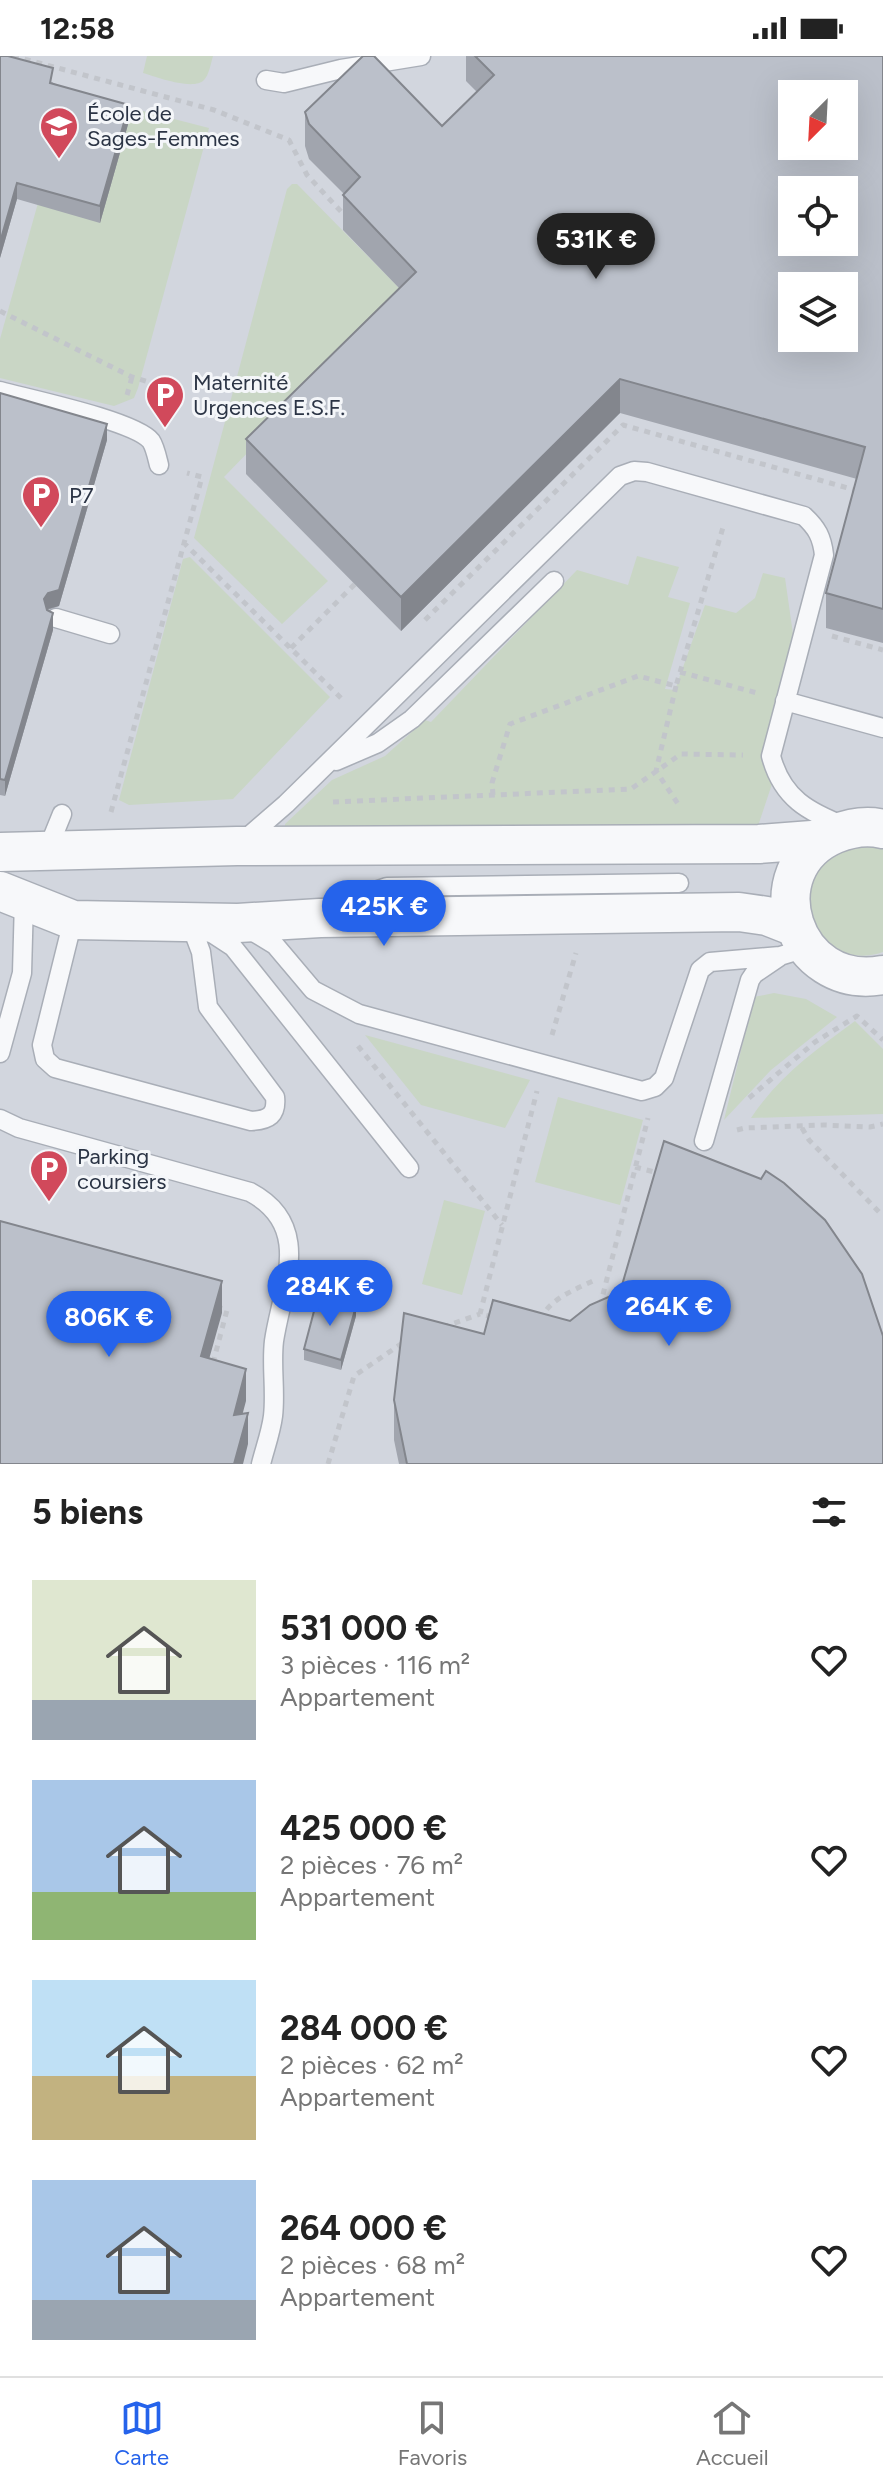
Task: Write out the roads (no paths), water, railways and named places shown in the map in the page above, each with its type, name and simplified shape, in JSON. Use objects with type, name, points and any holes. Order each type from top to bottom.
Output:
[{"type":"street","points":[[0,852],[237,846],[759,844],[853,832]]},
{"type":"street","points":[[794,944],[790,902],[795,877],[807,855],[853,832]]},
{"type":"street","points":[[47,851],[8,902],[73,920],[238,923],[320,918],[739,912],[767,916],[794,944],[823,964],[845,974],[868,978],[883,975]]},
{"type":"lane","points":[[266,80],[284,83],[341,69],[421,56]]},
{"type":"lane","points":[[0,391],[142,433],[153,443],[159,465]]},
{"type":"lane","points":[[237,846],[286,804],[620,476],[634,471],[804,516],[815,526],[822,538],[824,555],[771,756],[777,778],[791,795],[818,816],[853,832]]},
{"type":"lane","points":[[324,766],[378,743],[412,719],[554,581]]},
{"type":"lane","points":[[56,618],[110,634]]},
{"type":"lane","points":[[785,701],[883,728]]},
{"type":"lane","points":[[47,851],[62,814]]},
{"type":"lane","points":[[320,918],[361,896],[387,887],[679,883]]},
{"type":"lane","points":[[0,1053],[22,973],[8,902]]},
{"type":"lane","points":[[73,920],[42,1045],[45,1059],[55,1068],[251,1121],[263,1120],[272,1116],[276,1108],[275,1097],[208,1007],[201,952],[186,922]]},
{"type":"lane","points":[[186,922],[211,932],[233,947],[409,1168]]},
{"type":"lane","points":[[238,923],[275,945],[313,990],[359,1014],[642,1091],[655,1087],[664,1078],[700,970],[710,962],[794,944]]},
{"type":"lane","points":[[704,1141],[750,980],[794,944]]},
{"type":"lane","points":[[0,1119],[19,1128],[250,1192],[267,1201],[286,1231],[290,1258],[286,1295],[274,1342],[273,1418],[261,1464]]},
{"type":"place","name":"École de Sages-Femmes","points":[[59,160]]},
{"type":"place","name":"Maternité Urgences E.S.F.","points":[[165,429]]},
{"type":"place","name":"P7","points":[[41,529]]},
{"type":"place","name":"Parking coursiers","points":[[49,1203]]}]
